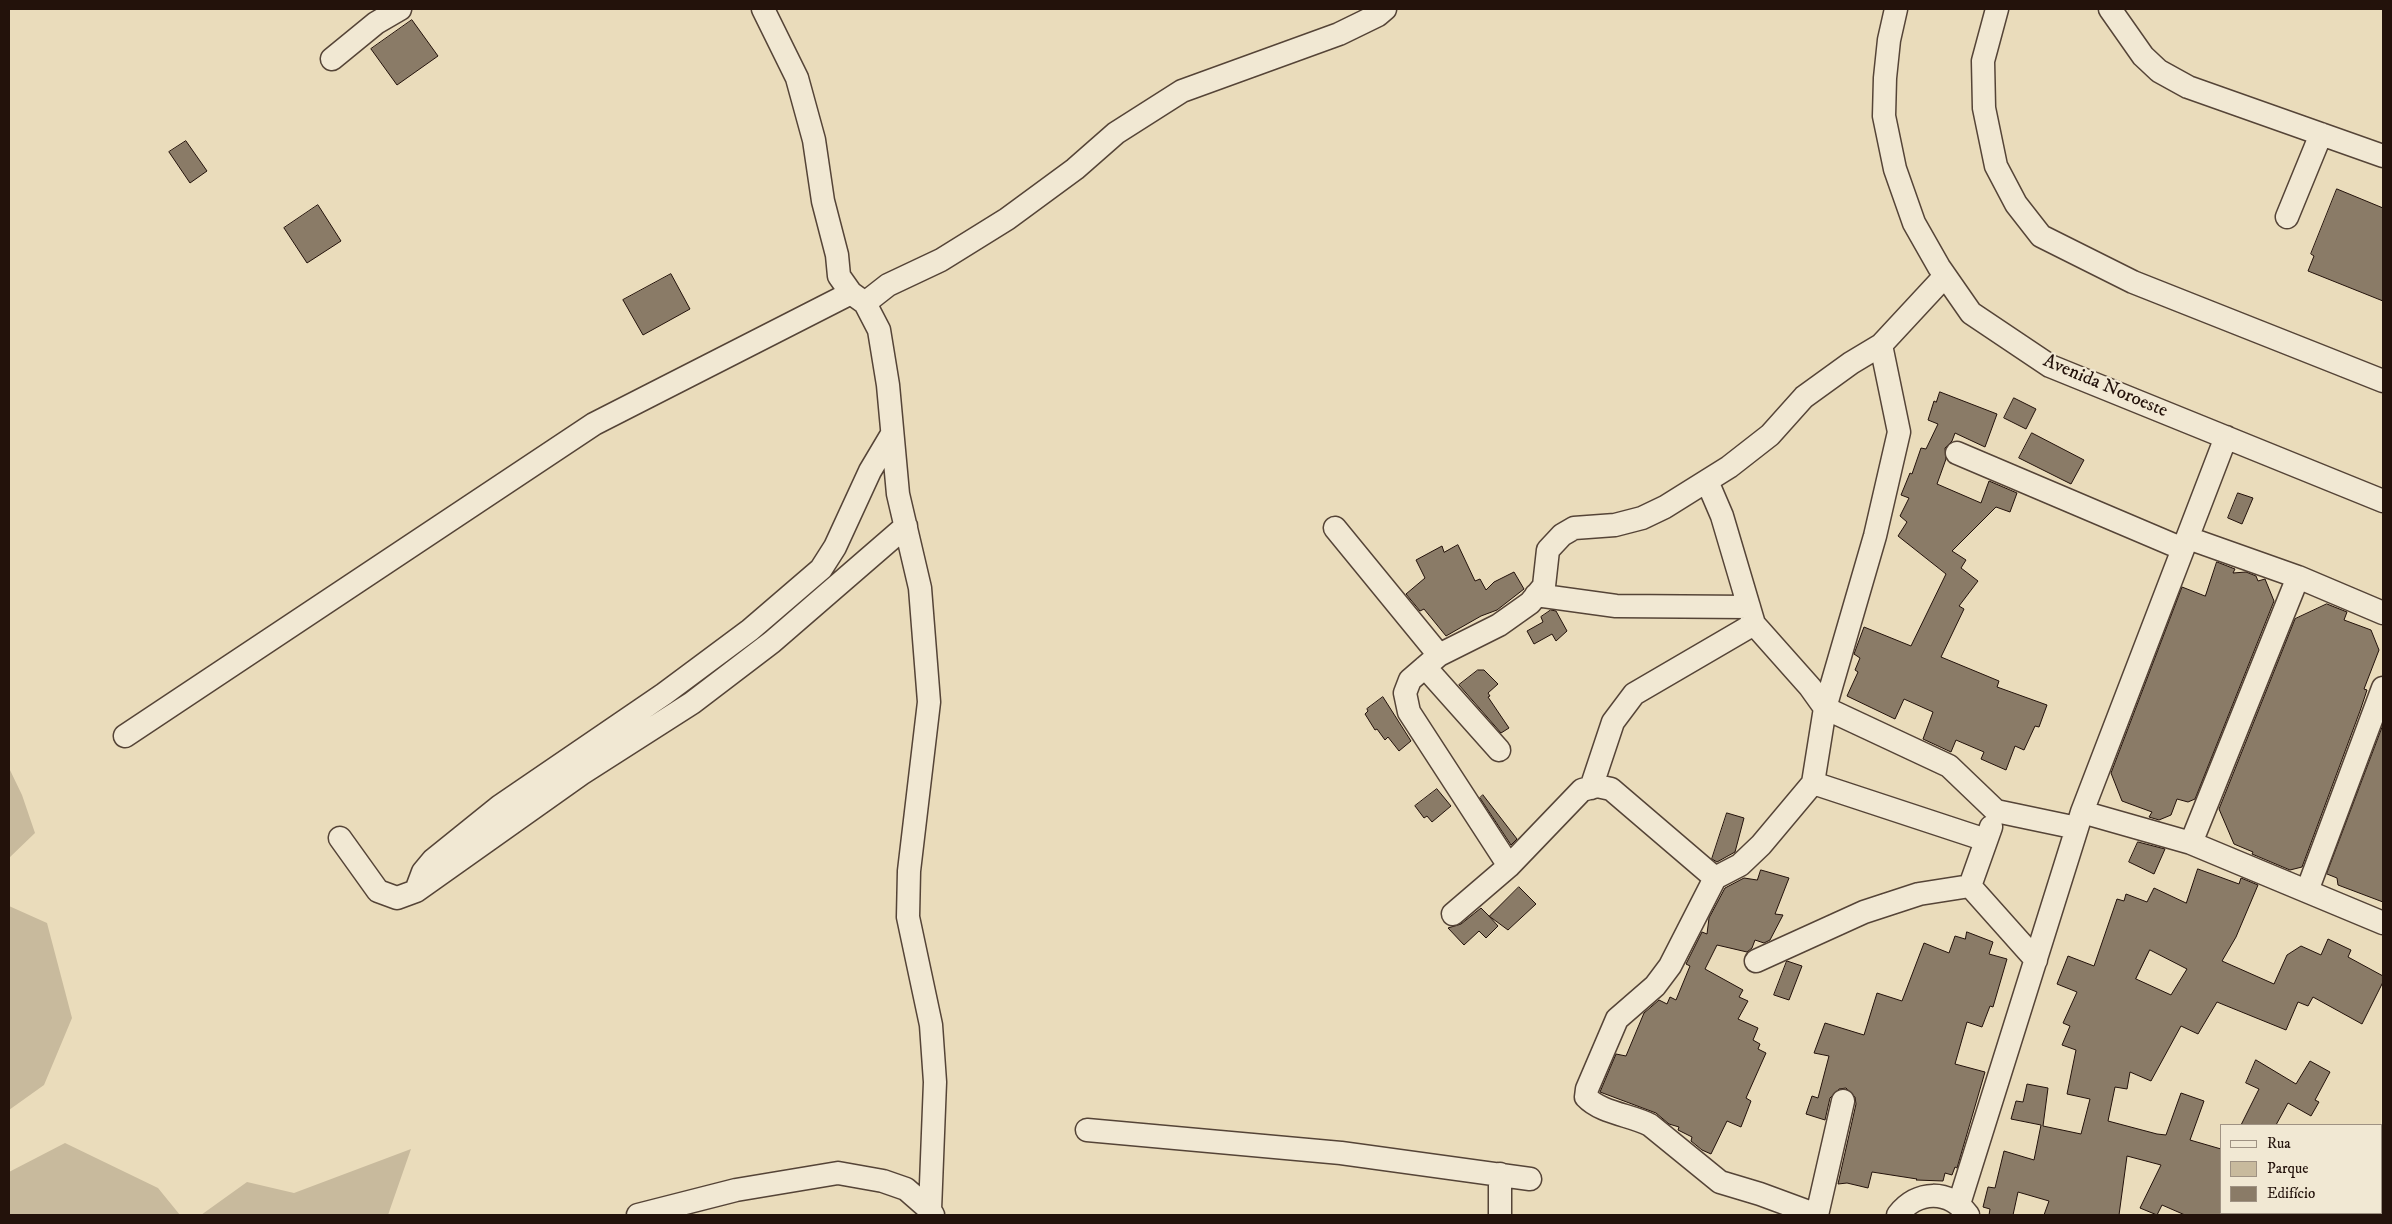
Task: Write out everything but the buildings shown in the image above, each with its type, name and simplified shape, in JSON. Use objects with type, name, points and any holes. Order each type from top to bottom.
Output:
[{"type":"street","points":[[332,59],[376,23],[400,9]]},
{"type":"street","points":[[763,9],[796,78],[814,140],[823,201],[837,255],[840,276],[858,298],[879,330],[888,385],[898,494],[920,588],[929,702],[909,871],[908,916],[931,1025],[935,1082],[931,1213]]},
{"type":"street","points":[[125,736],[594,424],[941,260],[1007,219],[1075,168],[1116,133],[1182,92],[1339,34],[1378,15],[1385,9]]},
{"type":"street","name":"Avenida Noroeste","points":[[1896,9],[1889,40],[1884,78],[1884,116],[1895,170],[1914,223],[1945,276],[1971,313],[2050,366],[2383,501]]},
{"type":"street","points":[[1997,9],[1983,61],[1984,108],[1996,166],[2016,204],[2041,236],[2133,282],[2383,381]]},
{"type":"street","points":[[2110,9],[2144,56],[2159,71],[2188,87],[2383,156]]},
{"type":"street","points":[[2286,217],[2321,134]]},
{"type":"street","points":[[1509,866],[1409,712],[1405,693],[1410,680],[1432,661],[1499,624],[1530,603],[1544,586],[1548,550],[1562,534],[1574,528],[1616,525],[1642,518],[1708,481],[1770,434],[1804,397],[1851,363],[1881,345],[1945,276]]},
{"type":"street","points":[[1843,1101],[1816,1215],[1760,1194],[1720,1182],[1650,1125],[1639,1119],[1592,1103],[1586,1097],[1587,1089],[1617,1019],[1655,986],[1670,966],[1715,878],[1740,865],[1762,845],[1813,783],[1825,708],[1875,536],[1899,432],[1881,345]]},
{"type":"street","points":[[416,891],[422,872],[433,860],[500,806],[672,688],[750,630],[821,569],[836,547],[870,471],[892,434]]},
{"type":"street","points":[[1898,1215],[1906,1205],[1917,1198],[1928,1195],[1944,1197],[1963,1210],[2036,960],[2080,820],[2226,437]]},
{"type":"street","points":[[1956,453],[2186,544],[2298,577],[2383,614]]},
{"type":"street","points":[[1708,481],[1722,516],[1752,616],[1825,708],[1950,766],[1996,811],[2080,820],[2191,843],[2383,923]]},
{"type":"street","points":[[340,838],[378,891],[397,898],[416,891],[581,774],[692,703],[772,642],[906,526]]},
{"type":"street","points":[[1335,528],[1499,750]]},
{"type":"street","points":[[2191,843],[2298,577]]},
{"type":"street","points":[[1536,595],[1616,606],[1752,616]]},
{"type":"street","points":[[1591,788],[1613,722],[1634,694],[1752,616]]},
{"type":"street","points":[[2307,891],[2383,688]]},
{"type":"street","points":[[1813,783],[1986,840]]},
{"type":"street","points":[[1452,914],[1509,866],[1582,790],[1597,786],[1611,789],[1715,878]]},
{"type":"street","points":[[1970,886],[1996,811]]},
{"type":"street","points":[[1970,886],[2036,960]]},
{"type":"street","points":[[1756,962],[1864,912],[1919,894],[1970,886]]},
{"type":"street","points":[[1088,1130],[1341,1153],[1530,1179]]},
{"type":"street","points":[[638,1215],[736,1190],[838,1173],[883,1181],[906,1189],[931,1213]]},
{"type":"street","points":[[1500,1174],[1500,1215]]},
{"type":"green space","points":[[9,768],[22,795],[35,833],[9,858]]},
{"type":"green space","points":[[9,906],[47,923],[72,1018],[44,1085],[9,1110]]},
{"type":"green space","points":[[65,1143],[158,1188],[180,1215],[9,1215],[9,1172]]},
{"type":"green space","points":[[411,1149],[388,1215],[201,1215],[247,1182],[294,1193]]}]
